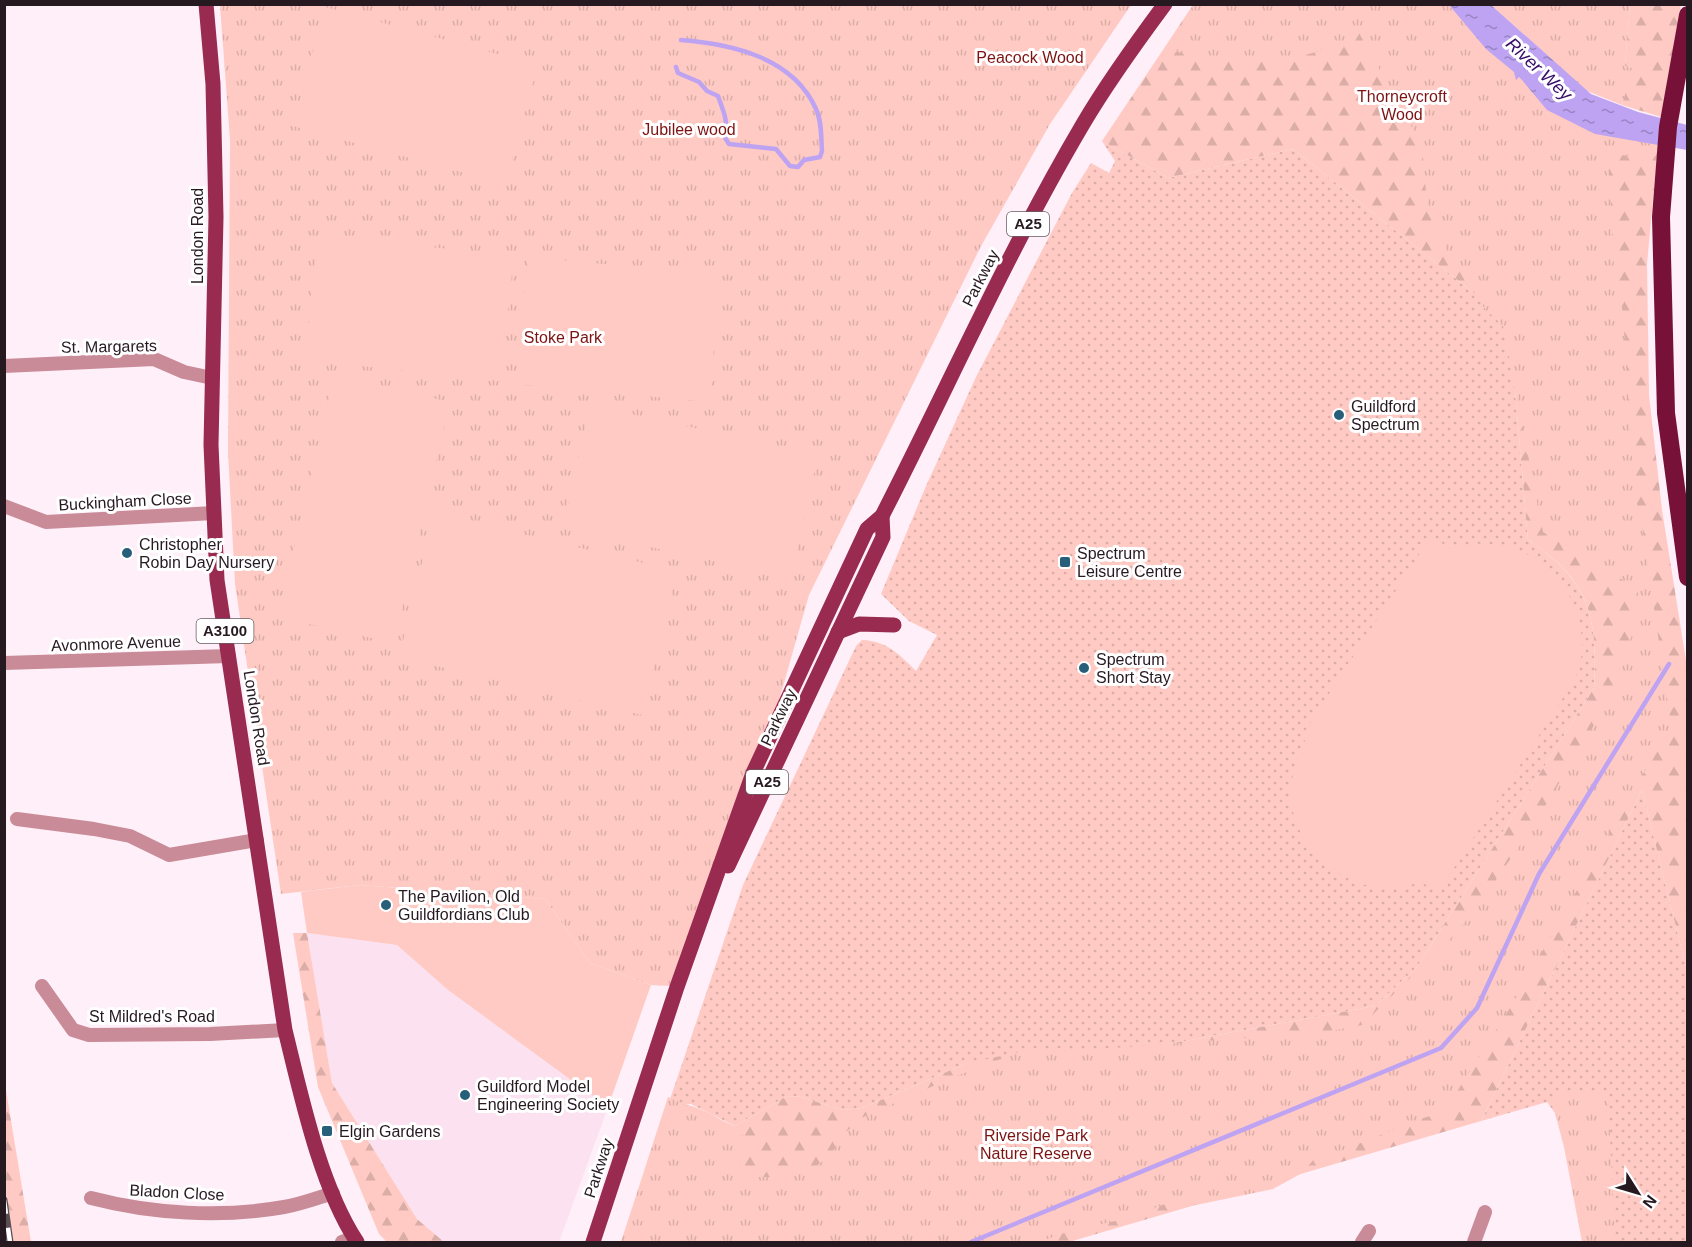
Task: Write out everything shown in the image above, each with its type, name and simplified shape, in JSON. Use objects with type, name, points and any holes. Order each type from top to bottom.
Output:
[{"type":"highway","points":[[1688,15],[1682,88],[1661,217],[1666,413],[1688,577]]},
{"type":"main road","name":"London Road","points":[[206,4],[213,84],[216,217],[211,445],[218,580],[285,1029],[301,1096],[351,1241]]},
{"type":"main road","name":"Parkway","points":[[593,1242],[753,773],[867,529],[882,516],[998,279],[1060,163],[1096,103],[1165,4]]},
{"type":"main road","name":"Parkway","points":[[697,934],[883,537],[882,516]]},
{"type":"main road","points":[[838,632],[859,624],[894,625]]},
{"type":"street","name":"St. Margarets","points":[[4,366],[154,359],[184,372],[212,378]]},
{"type":"street","name":"Buckingham Close","points":[[4,506],[46,522],[214,513]]},
{"type":"street","name":"Avonmore Avenue","points":[[4,663],[229,656]]},
{"type":"street","points":[[17,819],[130,836],[169,855],[257,840]]},
{"type":"street","name":"St Mildred's Road","points":[[42,986],[73,1030],[89,1035],[210,1034],[285,1029]]},
{"type":"street","name":"Bladon Close","points":[[91,1198],[127,1207],[211,1213],[284,1207],[333,1193]]},
{"type":"street","points":[[1474,1242],[1485,1212]]},
{"type":"shaded area","name":"Guildford Model Engineering Society","points":[[307,933],[397,945],[448,990],[608,1107],[559,1242],[444,1242],[417,1219],[332,1083]]},
{"type":"green space","name":"Stoke Park","points":[[220,5],[1131,5],[1050,124],[980,248],[809,595],[774,718],[670,986],[651,985],[590,963],[545,899],[359,885],[281,894],[235,584],[228,452],[230,140]]},
{"type":"green space","name":"Riverside Park Nature Reserve","points":[[1193,5],[1449,5],[1486,49],[1658,145],[1647,264],[1649,395],[1662,510],[1687,667],[1687,971],[1642,790],[1481,1121],[1069,1242],[621,1242],[667,1108],[676,1105],[693,1106],[735,1126],[787,1096],[801,1097],[843,1110],[862,1108],[965,1064],[1019,1052],[1060,1064],[1375,1006],[1417,967],[1594,688],[1594,641],[1586,602],[1565,570],[1528,540],[1509,321],[1293,149],[1168,178],[1102,141]]},
{"type":"green space","name":"Riverside Park Nature Reserve","points":[[1193,5],[1449,5],[1486,49],[1514,72],[1517,80],[1519,77],[1547,110],[1595,134],[1658,145],[1656,156],[1609,155],[1609,168],[1614,269],[1623,313],[1634,490],[1643,532],[1671,725],[1510,1008],[1444,1112],[1420,1119],[1328,1156],[1316,1157],[1302,1173],[1273,1189],[1196,1205],[1165,1204],[1128,1218],[1067,1232],[1039,1242],[621,1242],[668,1097],[727,1124],[755,1145],[756,1151],[744,1148],[738,1171],[759,1177],[771,1177],[772,1173],[799,1171],[823,1161],[835,1148],[841,1136],[859,1119],[951,1078],[1027,1049],[1061,1052],[1325,1032],[1362,1025],[1451,938],[1475,910],[1534,825],[1609,700],[1638,618],[1638,589],[1543,532],[1503,326],[1485,309],[1435,232],[1427,204],[1422,145],[1359,33],[1309,54],[1286,60],[1263,62],[1216,59],[1164,49]]},
{"type":"green space","points":[[1491,5],[1630,5],[1625,66],[1632,68],[1622,105],[1587,91]]},
{"type":"green space","points":[[1630,5],[1681,5],[1661,117],[1622,105],[1631,68],[1625,66]]},
{"type":"green space","points":[[325,7],[538,65],[505,184],[293,126]]},
{"type":"green space","points":[[1102,141],[1168,178],[1293,149],[1509,321],[1528,540],[1565,570],[1586,603],[1594,641],[1594,688],[1417,967],[1375,1006],[1060,1064],[965,1064],[862,1108],[843,1110],[801,1097],[787,1096],[735,1126],[691,1104],[667,1108],[743,885],[856,646],[862,640],[879,643],[898,654],[916,671],[937,635],[909,621],[881,594],[926,486],[976,377],[1072,193],[1091,163],[1109,173],[1115,161]]},
{"type":"green space","points":[[318,235],[514,256],[500,381],[305,360]]},
{"type":"green space","points":[[528,257],[721,275],[709,402],[516,384]]},
{"type":"green space","points":[[334,375],[450,402],[394,643],[278,617]]},
{"type":"green space","points":[[590,405],[818,455],[791,578],[563,528]]},
{"type":"green space","points":[[434,513],[677,571],[642,715],[399,657]]},
{"type":"green space","points":[[1431,536],[1451,549],[1476,544],[1492,544],[1512,548],[1531,556],[1562,584],[1579,621],[1582,642],[1579,666],[1572,684],[1438,893],[1423,884],[1382,888],[1364,884],[1331,868],[1317,855],[1297,825],[1292,807],[1291,789],[1294,770],[1305,740],[1301,737]]},
{"type":"green space","points":[[1642,790],[1687,971],[1687,1242],[1583,1242],[1576,1142],[1547,1102],[1481,1121]]},
{"type":"green space","points":[[359,885],[545,899],[590,963],[651,985],[608,1107],[448,990],[397,945],[307,933],[301,892]]},
{"type":"green space","points":[[293,933],[307,933],[332,1083],[417,1219],[444,1242],[387,1242],[379,1234],[318,1087]]},
{"type":"green space","points":[[4,1078],[31,1242],[5,1242]]},
{"type":"green space","points":[[1554,1092],[1608,1094],[1615,1242],[1582,1242],[1564,1147],[1555,1113]]},
{"type":"water","name":"River Wey","points":[[1449,5],[1491,5],[1591,94],[1638,112],[1687,125],[1687,150],[1595,134],[1547,110],[1519,77],[1516,80],[1514,72],[1486,49]]},
{"type":"waterway","points":[[676,67],[678,73],[699,82],[707,91],[718,96],[726,121],[724,136],[729,144],[776,149],[790,166],[798,167],[804,160],[820,157],[822,151],[818,114],[806,91],[792,77],[776,65],[740,50],[681,40]]},
{"type":"waterway","points":[[971,1242],[1441,1048],[1477,1008],[1539,874],[1669,664]]},
{"type":"railway","points":[[4,1200],[10,1242]]},
{"type":"place","name":"Guildford Spectrum","points":[[1339,415]]},
{"type":"place","name":"Christopher Robin Day Nursery","points":[[127,553]]},
{"type":"place","name":"Spectrum Leisure Centre","points":[[1065,562]]},
{"type":"place","name":"Spectrum Short Stay","points":[[1084,668]]},
{"type":"place","name":"The Pavilion, Old Guildfordians Club","points":[[386,905]]},
{"type":"place","name":"Guildford Model Engineering Society","points":[[465,1095]]},
{"type":"place","name":"Elgin Gardens","points":[[327,1131]]},
{"type":"park label","name":"Peacock Wood","points":[[1030,57]]},
{"type":"park label","name":"Thorneycroft Wood","points":[[1402,105]]},
{"type":"park label","name":"Jubilee wood","points":[[689,129]]}]
